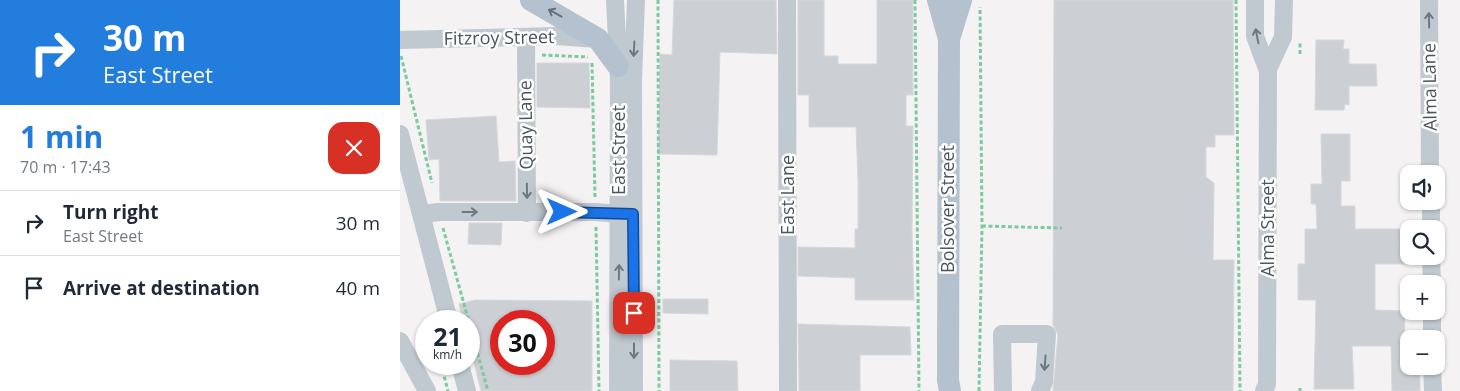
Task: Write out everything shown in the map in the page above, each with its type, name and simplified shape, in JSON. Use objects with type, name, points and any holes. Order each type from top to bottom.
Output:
[{"type":"main road","points":[[531,0],[618,66]]},
{"type":"main road","name":"Bolsover Street","points":[[938,0],[948,39],[948,387]]},
{"type":"main road","name":"Bolsover Street","points":[[948,39],[966,1]]},
{"type":"street","name":"East Street","points":[[615,0],[634,391]]},
{"type":"street","name":"East Street","points":[[618,391],[636,0]]},
{"type":"street","name":"East Lane","points":[[787,0],[788,391]]},
{"type":"street","name":"Alma Street","points":[[1255,0],[1255,36],[1268,70],[1267,389]]},
{"type":"street","name":"Alma Street","points":[[1268,70],[1283,37],[1284,0]]},
{"type":"street","name":"Alma Lane","points":[[1429,0],[1430,165]]},
{"type":"street","name":"Fitzroy Street","points":[[400,40],[526,37],[595,48]]},
{"type":"street","name":"Quay Lane","points":[[526,37],[527,212]]},
{"type":"street","points":[[400,134],[446,310]]},
{"type":"street","points":[[422,214],[596,212],[626,214]]},
{"type":"street","points":[[1003,391],[1002,334],[1047,334],[1044,382],[1040,391]]},
{"type":"street","points":[[400,341],[427,391]]},
{"type":"street","points":[[463,375],[467,391]]},
{"type":"street","points":[[1432,375],[1433,391]]},
{"type":"path","points":[[658,0],[659,391]]},
{"type":"path","points":[[915,0],[919,391]]},
{"type":"path","points":[[1236,0],[1240,391]]},
{"type":"path","points":[[966,1],[982,226],[979,391]]},
{"type":"path","points":[[595,48],[595,205]]},
{"type":"path","points":[[400,56],[432,186]]},
{"type":"path","points":[[442,221],[488,391]]},
{"type":"path","points":[[982,226],[1062,228]]},
{"type":"path","points":[[596,227],[599,391]]},
{"type":"path","points":[[444,375],[448,391]]},
{"type":"building","points":[[674,0],[776,0],[777,54],[720,52],[717,155],[658,154],[660,54],[672,55]]},
{"type":"building","points":[[798,0],[824,0],[824,56],[838,56],[838,64],[877,64],[877,0],[913,0],[913,95],[906,95],[906,126],[913,126],[912,230],[914,300],[855,300],[855,278],[798,276],[798,247],[855,248],[855,229],[858,229],[858,181],[856,127],[809,127],[809,95],[798,95]]},
{"type":"building","points":[[1054,0],[1233,0],[1234,135],[1215,135],[1215,147],[1206,147],[1206,177],[1214,183],[1213,260],[1234,260],[1233,391],[1053,391],[1058,335],[1053,325]]},
{"type":"building","points":[[1316,40],[1344,40],[1343,49],[1349,49],[1349,64],[1376,64],[1377,86],[1349,86],[1349,105],[1345,104],[1344,110],[1315,110]]},
{"type":"building","points":[[537,63],[589,63],[590,108],[537,107]]},
{"type":"building","points":[[496,116],[499,162],[515,161],[516,201],[440,201],[439,159],[429,160],[426,120]]},
{"type":"building","points":[[1321,134],[1350,134],[1350,181],[1341,181],[1341,206],[1355,206],[1355,229],[1400,229],[1400,264],[1375,264],[1375,310],[1400,311],[1400,320],[1405,320],[1405,330],[1400,330],[1400,375],[1420,375],[1420,391],[1392,391],[1391,346],[1352,346],[1354,389],[1314,389],[1316,300],[1298,300],[1298,264],[1305,264],[1305,229],[1317,229],[1316,204],[1311,204],[1311,184],[1322,184]]},
{"type":"building","points":[[469,223],[502,223],[501,245],[468,244]]},
{"type":"building","points":[[663,299],[708,299],[708,314],[663,313]]},
{"type":"building","points":[[475,300],[592,301],[592,391],[481,391],[477,375],[480,375],[480,310],[460,310],[459,304]]},
{"type":"building","points":[[798,324],[910,327],[911,355],[860,355],[860,391],[799,391]]},
{"type":"building","points":[[670,360],[737,361],[738,391],[670,391]]},
{"type":"route","points":[[562,212],[633,214],[634,313]]}]
